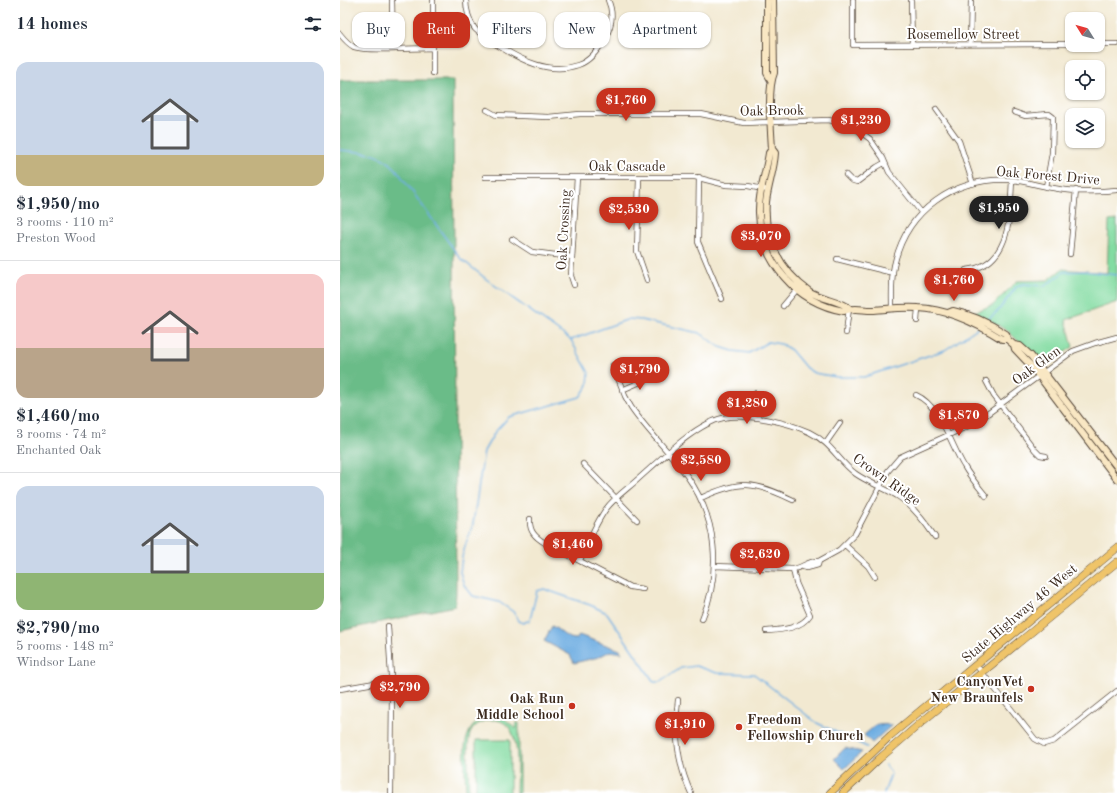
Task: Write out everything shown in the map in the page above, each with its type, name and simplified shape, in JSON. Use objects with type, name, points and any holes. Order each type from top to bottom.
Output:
[{"type":"main road","name":"State Highway 46 West","points":[[830,793],[891,735],[1117,548]]},
{"type":"main road","name":"State Highway 46 West","points":[[843,793],[879,759],[1117,562]]},
{"type":"street","points":[[392,0],[392,12]]},
{"type":"street","points":[[433,0],[433,12]]},
{"type":"street","points":[[466,0],[466,7],[475,28],[487,38],[515,56],[536,66],[554,68],[578,66],[590,59],[602,44],[611,28],[611,12],[608,0]]},
{"type":"street","points":[[767,0],[767,73],[771,80]]},
{"type":"street","points":[[773,0],[774,73],[771,80],[772,149],[769,153],[765,189],[758,212],[765,244],[777,268],[809,298],[826,306],[844,311],[849,308],[918,308],[948,313],[962,316],[995,331],[1002,339],[1007,339],[1014,345],[1020,346],[1117,479]]},
{"type":"street","name":"Rosemellow Street","points":[[853,0],[853,45],[1065,44]]},
{"type":"street","points":[[911,0],[912,45]]},
{"type":"street","points":[[970,0],[970,44]]},
{"type":"street","points":[[340,34],[352,46]]},
{"type":"street","points":[[1105,44],[1117,44]]},
{"type":"street","points":[[433,48],[433,73]]},
{"type":"street","points":[[936,109],[959,141],[973,184]]},
{"type":"street","name":"Oak Brook","points":[[487,110],[496,114],[548,117],[580,114],[675,111],[708,114],[731,122],[744,123],[828,120],[850,124],[870,139],[898,184],[921,212]]},
{"type":"street","points":[[850,124],[857,115],[862,112]]},
{"type":"street","points":[[1014,112],[1025,116],[1049,114],[1053,117],[1052,153],[1046,187]]},
{"type":"street","points":[[846,175],[853,181],[857,182],[884,163]]},
{"type":"street","name":"Oak Cascade","points":[[485,177],[699,177],[726,185],[765,189]]},
{"type":"street","name":"Oak Crossing","points":[[574,285],[570,276],[577,177]]},
{"type":"street","points":[[640,177],[637,251],[647,280]]},
{"type":"street","points":[[699,177],[698,242],[722,299]]},
{"type":"street","name":"Oak Forest Drive","points":[[892,309],[893,273],[898,251],[903,239],[921,212],[944,195],[973,184],[991,180],[1012,180],[1046,187],[1076,190],[1117,190]]},
{"type":"street","points":[[966,270],[977,268],[991,260],[1005,238],[1010,218],[1012,180]]},
{"type":"street","points":[[1070,254],[1076,190]]},
{"type":"street","points":[[512,239],[532,252],[572,257]]},
{"type":"street","points":[[837,259],[893,273]]},
{"type":"street","points":[[783,306],[799,287]]},
{"type":"street","points":[[846,333],[849,308]]},
{"type":"street","points":[[917,321],[918,308]]},
{"type":"street","name":"Oak Glen","points":[[714,566],[793,569],[803,567],[807,568],[818,565],[819,561],[845,545],[859,528],[888,471],[900,457],[950,436],[979,421],[1041,374],[1083,347],[1117,337]]},
{"type":"street","points":[[613,365],[622,390],[635,413],[687,476],[701,498],[712,533],[714,566],[710,599],[702,619]]},
{"type":"street","points":[[1041,374],[1117,467]]},
{"type":"street","points":[[622,390],[652,376]]},
{"type":"street","points":[[986,381],[1001,405],[1036,450],[1040,455],[1046,456]]},
{"type":"street","points":[[750,417],[756,393]]},
{"type":"street","points":[[916,395],[927,403],[946,428],[964,468],[986,496]]},
{"type":"street","name":"Crown Ridge","points":[[580,560],[604,513],[616,498],[668,453],[707,424],[726,417],[750,417],[803,430],[826,443],[852,471],[907,503],[916,511],[936,537]]},
{"type":"street","points":[[826,443],[840,423]]},
{"type":"street","points":[[583,464],[636,520]]},
{"type":"street","points":[[701,498],[728,487],[743,484],[764,487],[793,500]]},
{"type":"street","points":[[530,519],[531,530],[540,541],[580,560],[630,587],[643,589]]},
{"type":"street","points":[[845,545],[870,569],[875,577]]},
{"type":"street","points":[[766,631],[794,627],[810,615],[796,583],[793,569]]},
{"type":"street","points":[[388,626],[392,680],[391,793]]},
{"type":"street","points":[[976,665],[1035,739],[1044,744],[1054,741],[1117,691]]},
{"type":"street","points":[[340,689],[392,680]]},
{"type":"street","points":[[678,700],[676,742],[681,767],[691,793]]},
{"type":"green space","points":[[340,80],[453,80],[456,593],[455,606],[340,631]]},
{"type":"green space","points":[[1117,220],[1117,302],[1066,320],[1073,347],[1042,365],[1008,331],[974,312],[993,305],[1017,281],[1048,280],[1062,269],[1107,273],[1109,221]]},
{"type":"green space","points":[[491,716],[505,719],[516,729],[516,723],[519,723],[519,793],[516,793],[517,759],[513,736],[508,727],[500,721],[489,720],[478,724],[470,734],[468,754],[469,793],[466,793],[464,758],[467,736],[472,727],[480,720]]},
{"type":"green space","points":[[476,740],[510,740],[510,793],[476,793]]},
{"type":"water","points":[[552,626],[569,638],[577,639],[579,635],[620,650],[622,653],[610,651],[599,657],[574,663],[570,655],[544,641]]},
{"type":"water","points":[[877,724],[892,725],[872,743],[864,735]]},
{"type":"water","points":[[845,748],[862,752],[844,769],[834,759]]},
{"type":"waterway","points":[[340,150],[371,154],[390,163],[396,169],[460,258],[490,282],[571,340],[589,373],[588,385],[580,397],[509,417],[495,432],[484,451],[473,524],[463,552],[460,572],[464,585],[473,596],[499,602],[515,613],[518,621],[523,623],[530,620],[537,591],[544,589],[590,605],[607,613],[654,682],[660,682],[681,668],[696,666],[717,673],[754,674],[817,723],[867,747]]},
{"type":"waterway","points":[[986,321],[998,311],[1017,286],[1023,284],[1045,286],[1064,272],[1083,271],[1117,275]]},
{"type":"waterway","points":[[571,340],[629,319],[641,320],[700,333],[720,347],[733,351],[749,353],[768,342],[781,344],[791,350],[806,368],[814,373],[837,377],[864,377],[945,350],[979,327]]},
{"type":"waterway","points":[[884,793],[891,774],[886,765]]},
{"type":"place","name":"CanyonVet New Braunfels","points":[[1031,689]]},
{"type":"place","name":"Oak Run Middle School","points":[[572,706]]},
{"type":"place","name":"Freedom Fellowship Church","points":[[739,727]]}]
